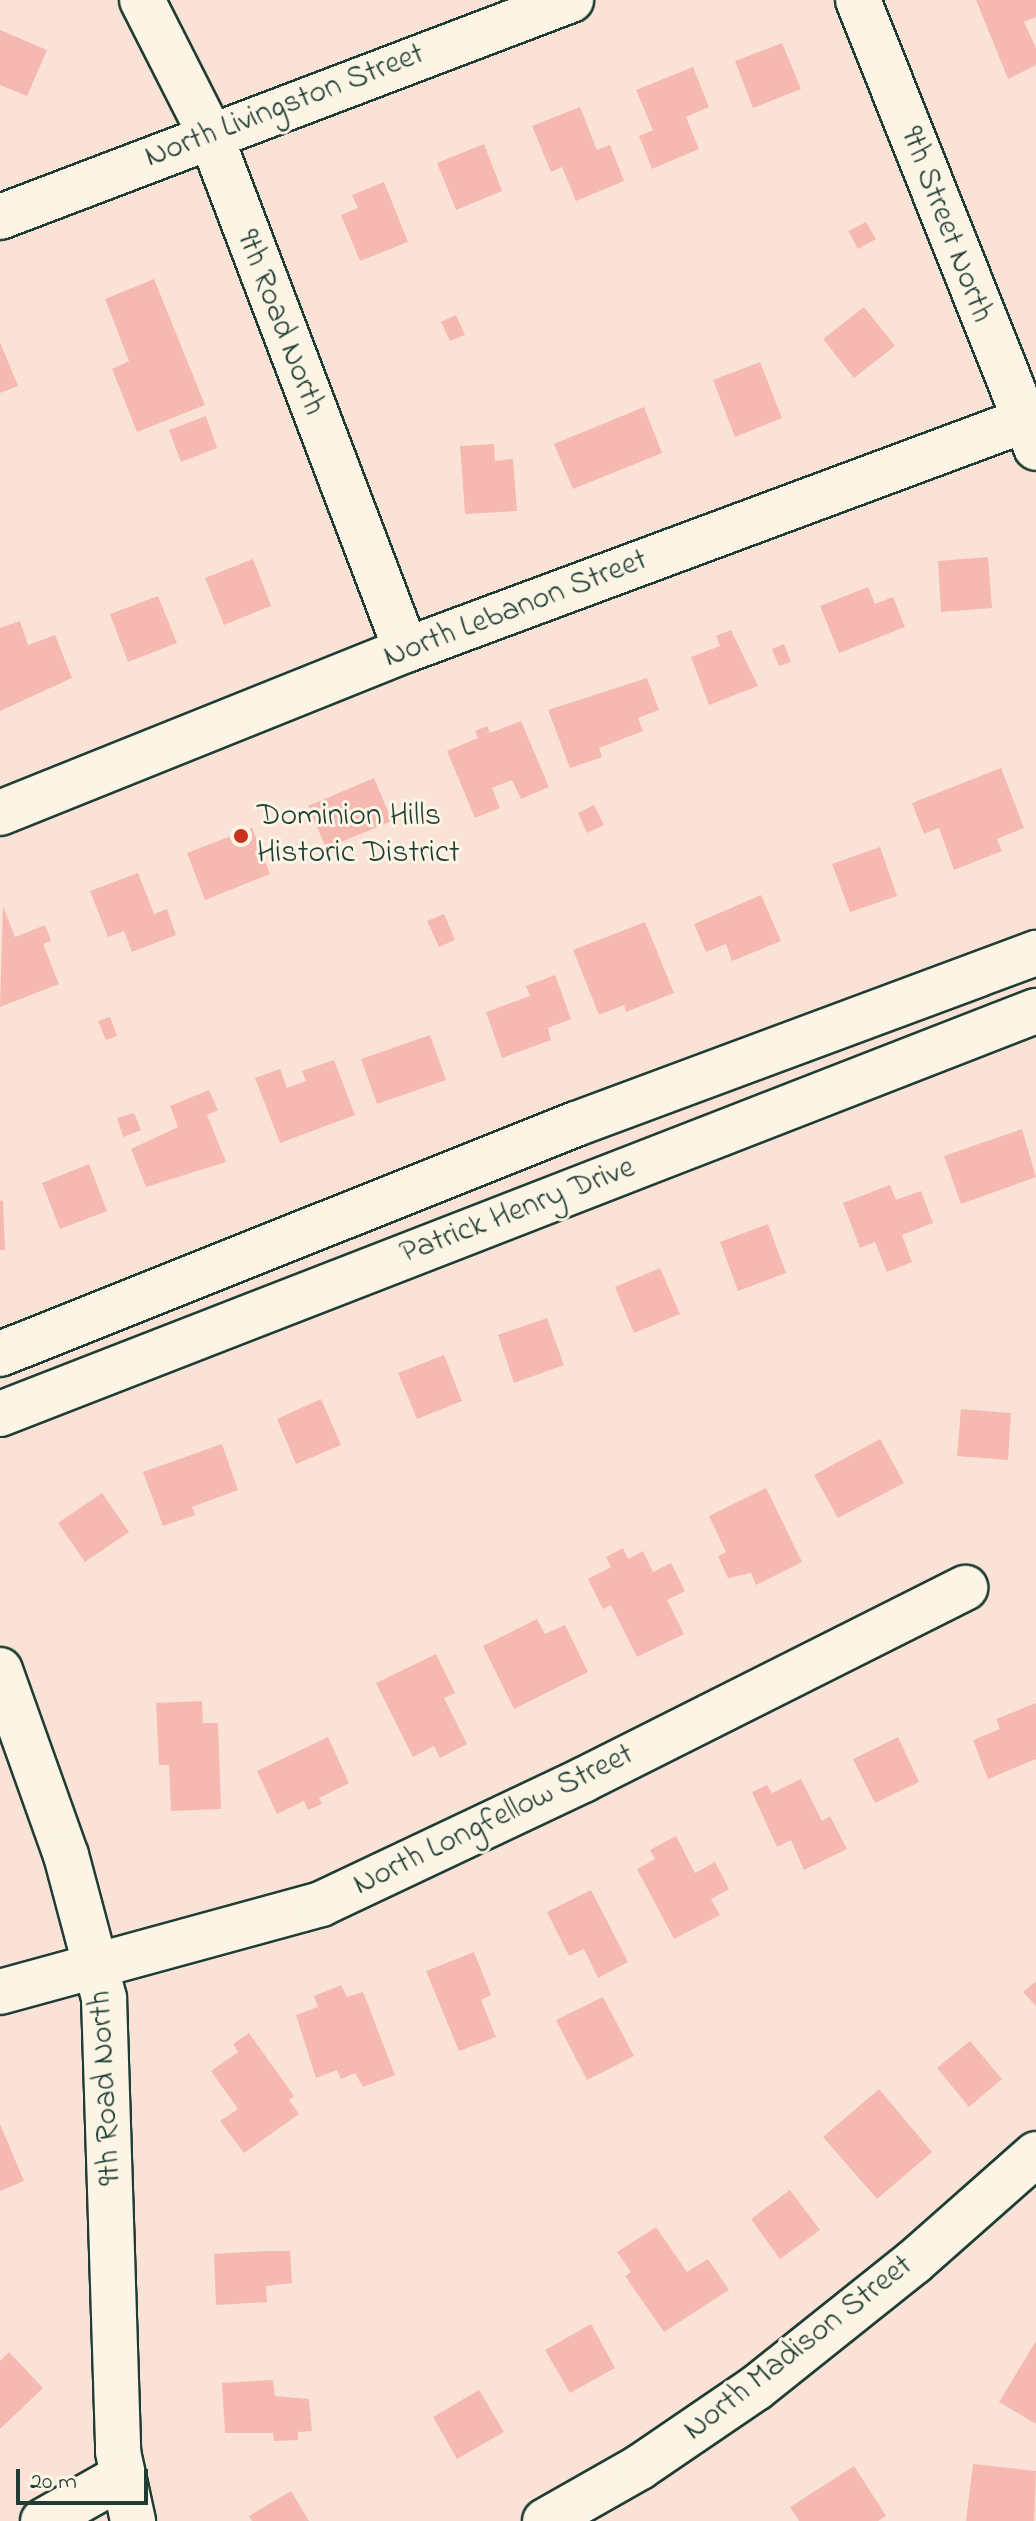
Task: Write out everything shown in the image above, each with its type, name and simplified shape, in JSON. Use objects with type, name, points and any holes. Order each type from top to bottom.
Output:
[{"type":"street","name":"9th Road North","points":[[142,0],[210,134],[406,650]]},
{"type":"street","name":"North Livingston Street","points":[[0,217],[210,134],[571,0]]},
{"type":"street","name":"9th Street North","points":[[858,0],[1032,428]]},
{"type":"street","name":"North Lebanon Street","points":[[0,813],[406,650],[1032,428]]},
{"type":"street","name":"Patrick Henry Drive","points":[[0,1354],[576,1124],[1036,953]]},
{"type":"street","name":"Patrick Henry Drive","points":[[0,1414],[1036,1011]]},
{"type":"street","name":"North Longfellow Street","points":[[0,1992],[321,1904],[583,1780],[965,1588]]},
{"type":"street","name":"9th Road North","points":[[0,1670],[29,1743],[99,1965],[107,2033],[121,2477],[133,2521]]},
{"type":"street","name":"North Madison Street","points":[[545,2521],[659,2455],[765,2381],[914,2262],[1036,2154]]},
{"type":"street","points":[[43,2521],[121,2477]]},
{"type":"building","points":[[976,0],[1036,0],[1036,17],[1024,22],[1036,48],[1036,65],[1008,79]]},
{"type":"building","points":[[0,30],[47,50],[27,96],[0,85]]},
{"type":"building","points":[[782,43],[801,89],[753,108],[735,61]]},
{"type":"building","points":[[693,67],[709,107],[686,117],[699,149],[652,169],[639,136],[653,130],[636,90]]},
{"type":"building","points":[[580,107],[597,150],[610,145],[624,181],[576,201],[562,167],[551,172],[532,126]]},
{"type":"building","points":[[484,144],[502,191],[456,210],[437,163]]},
{"type":"building","points":[[384,182],[408,242],[360,261],[341,215],[358,208],[352,195]]},
{"type":"building","points":[[866,222],[876,239],[858,249],[848,231]]},
{"type":"building","points":[[154,279],[205,405],[137,432],[112,369],[129,361],[105,299]]},
{"type":"building","points":[[864,307],[895,346],[854,378],[823,339]]},
{"type":"building","points":[[456,315],[465,335],[450,341],[441,322]]},
{"type":"building","points":[[0,342],[18,386],[0,393]]},
{"type":"building","points":[[760,362],[782,418],[735,437],[713,380]]},
{"type":"building","points":[[644,407],[662,453],[573,489],[554,444]]},
{"type":"building","points":[[206,416],[217,448],[181,462],[169,430]]},
{"type":"building","points":[[494,444],[495,461],[513,459],[517,511],[465,514],[460,446]]},
{"type":"building","points":[[988,557],[992,608],[941,612],[938,561]]},
{"type":"building","points":[[253,559],[271,606],[224,625],[205,578]]},
{"type":"building","points":[[868,587],[875,604],[893,597],[905,627],[839,653],[820,606]]},
{"type":"building","points":[[158,596],[177,643],[128,662],[110,614]]},
{"type":"building","points":[[20,621],[28,645],[55,635],[72,678],[0,711],[0,628]]},
{"type":"building","points":[[731,630],[758,686],[709,705],[691,657],[720,646],[716,636]]},
{"type":"building","points":[[784,644],[791,662],[779,666],[772,649]]},
{"type":"building","points":[[647,678],[659,710],[638,718],[643,731],[599,748],[602,757],[570,768],[548,710]]},
{"type":"building","points":[[521,721],[549,787],[521,799],[512,780],[492,788],[500,808],[475,818],[447,751],[478,738],[475,731],[487,726],[490,733]]},
{"type":"building","points":[[1001,768],[1024,828],[997,839],[1002,851],[954,870],[939,828],[924,834],[912,803]]},
{"type":"building","points":[[374,778],[392,821],[326,848],[308,806]]},
{"type":"building","points":[[594,805],[604,825],[587,833],[578,813]]},
{"type":"building","points":[[252,828],[270,874],[205,900],[187,853]]},
{"type":"building","points":[[880,847],[897,896],[850,912],[832,864]]},
{"type":"building","points":[[138,873],[154,914],[167,909],[176,935],[132,952],[124,931],[108,937],[90,891]]},
{"type":"building","points":[[761,895],[781,941],[732,961],[726,944],[706,952],[694,924]]},
{"type":"building","points":[[3,906],[15,937],[45,925],[51,941],[43,944],[59,984],[0,1007]]},
{"type":"building","points":[[444,914],[455,940],[439,947],[427,921]]},
{"type":"building","points":[[645,922],[674,993],[626,1012],[624,1005],[599,1015],[573,950]]},
{"type":"building","points":[[555,975],[571,1019],[548,1028],[551,1040],[502,1058],[486,1012],[530,996],[526,986]]},
{"type":"building","points":[[110,1017],[117,1036],[106,1040],[98,1021]]},
{"type":"building","points":[[430,1035],[446,1080],[377,1104],[361,1059]]},
{"type":"building","points":[[334,1060],[355,1115],[280,1143],[255,1078],[280,1069],[287,1088],[306,1081],[302,1071]]},
{"type":"building","points":[[209,1090],[218,1110],[207,1115],[226,1162],[146,1187],[131,1149],[178,1127],[170,1106]]},
{"type":"building","points":[[134,1113],[141,1130],[123,1137],[117,1118]]},
{"type":"building","points":[[1022,1129],[1036,1177],[961,1204],[944,1156]]},
{"type":"building","points":[[89,1164],[107,1211],[60,1229],[42,1183]]},
{"type":"building","points":[[890,1185],[896,1200],[921,1191],[933,1223],[902,1235],[912,1262],[887,1272],[875,1242],[860,1248],[843,1203]]},
{"type":"building","points":[[3,1200],[5,1250],[0,1250],[0,1201]]},
{"type":"building","points":[[768,1224],[786,1273],[738,1291],[720,1242]]},
{"type":"building","points":[[660,1268],[680,1314],[634,1333],[615,1287]]},
{"type":"building","points":[[547,1318],[564,1365],[514,1383],[498,1335]]},
{"type":"building","points":[[444,1355],[462,1401],[417,1419],[398,1373]]},
{"type":"building","points":[[321,1399],[341,1445],[296,1464],[277,1419]]},
{"type":"building","points":[[961,1409],[1011,1413],[1008,1460],[957,1456]]},
{"type":"building","points":[[880,1439],[904,1483],[838,1518],[814,1475]]},
{"type":"building","points":[[222,1444],[238,1490],[192,1507],[195,1515],[163,1526],[143,1472]]},
{"type":"building","points":[[766,1488],[802,1562],[756,1585],[751,1573],[728,1578],[718,1556],[726,1552],[709,1516]]},
{"type":"building","points":[[102,1493],[129,1532],[85,1562],[58,1523]]},
{"type":"building","points":[[623,1548],[628,1559],[643,1551],[653,1572],[671,1563],[685,1591],[667,1600],[684,1634],[637,1657],[611,1605],[603,1609],[588,1579],[611,1567],[606,1557]]},
{"type":"building","points":[[537,1619],[545,1634],[565,1625],[588,1672],[514,1709],[483,1646]]},
{"type":"building","points":[[436,1654],[455,1693],[444,1698],[467,1744],[440,1758],[434,1746],[413,1757],[376,1683]]},
{"type":"building","points":[[202,1701],[203,1723],[218,1723],[221,1809],[171,1811],[169,1765],[159,1765],[156,1703]]},
{"type":"building","points":[[1036,1703],[1036,1759],[988,1779],[973,1740],[1000,1729],[996,1719]]},
{"type":"building","points":[[328,1737],[349,1783],[319,1798],[322,1804],[308,1810],[304,1801],[277,1814],[257,1771]]},
{"type":"building","points":[[898,1737],[919,1782],[875,1803],[853,1759]]},
{"type":"building","points":[[801,1779],[822,1821],[830,1816],[847,1849],[804,1870],[791,1840],[777,1847],[752,1792],[767,1785],[772,1793]]},
{"type":"building","points":[[676,1836],[695,1873],[715,1862],[729,1889],[711,1899],[720,1915],[674,1939],[637,1869],[655,1859],[650,1850]]},
{"type":"building","points":[[591,1890],[628,1962],[598,1978],[584,1949],[569,1956],[547,1912]]},
{"type":"building","points":[[474,1952],[491,1995],[481,2000],[496,2037],[459,2051],[426,1971]]},
{"type":"building","points":[[1036,1981],[1036,2006],[1023,1992]]},
{"type":"building","points":[[341,1985],[347,1997],[363,1992],[395,2075],[363,2087],[355,2073],[341,2079],[337,2070],[316,2078],[296,2015],[318,2007],[314,1996]]},
{"type":"building","points":[[603,1997],[634,2056],[587,2080],[556,2020]]},
{"type":"building","points":[[249,2033],[294,2096],[289,2100],[299,2114],[244,2153],[220,2121],[238,2109],[211,2071],[238,2052],[233,2044]]},
{"type":"building","points":[[970,2041],[1002,2079],[969,2107],[937,2068]]},
{"type":"building","points":[[879,2089],[932,2152],[877,2199],[823,2137]]},
{"type":"building","points":[[0,2124],[24,2181],[0,2191]]},
{"type":"building","points":[[790,2190],[820,2230],[780,2259],[751,2219]]},
{"type":"building","points":[[656,2227],[687,2272],[708,2259],[729,2290],[664,2332],[625,2276],[631,2272],[617,2252]]},
{"type":"building","points":[[290,2251],[292,2283],[266,2286],[267,2302],[216,2305],[214,2254]]},
{"type":"building","points":[[591,2324],[615,2368],[570,2393],[545,2350]]},
{"type":"building","points":[[1036,2341],[1036,2424],[999,2402]]},
{"type":"building","points":[[9,2352],[43,2388],[0,2429],[0,2361]]},
{"type":"building","points":[[273,2380],[275,2396],[309,2399],[312,2431],[298,2432],[298,2440],[274,2441],[273,2433],[225,2433],[222,2383]]},
{"type":"building","points":[[479,2390],[504,2432],[457,2459],[433,2417]]},
{"type":"building","points":[[973,2464],[1036,2471],[1034,2521],[966,2521]]},
{"type":"building","points":[[854,2466],[886,2516],[878,2521],[799,2521],[790,2507]]},
{"type":"building","points":[[291,2491],[309,2521],[252,2521],[249,2516]]},
{"type":"place","name":"Dominion Hills Historic District","points":[[241,836]]}]
